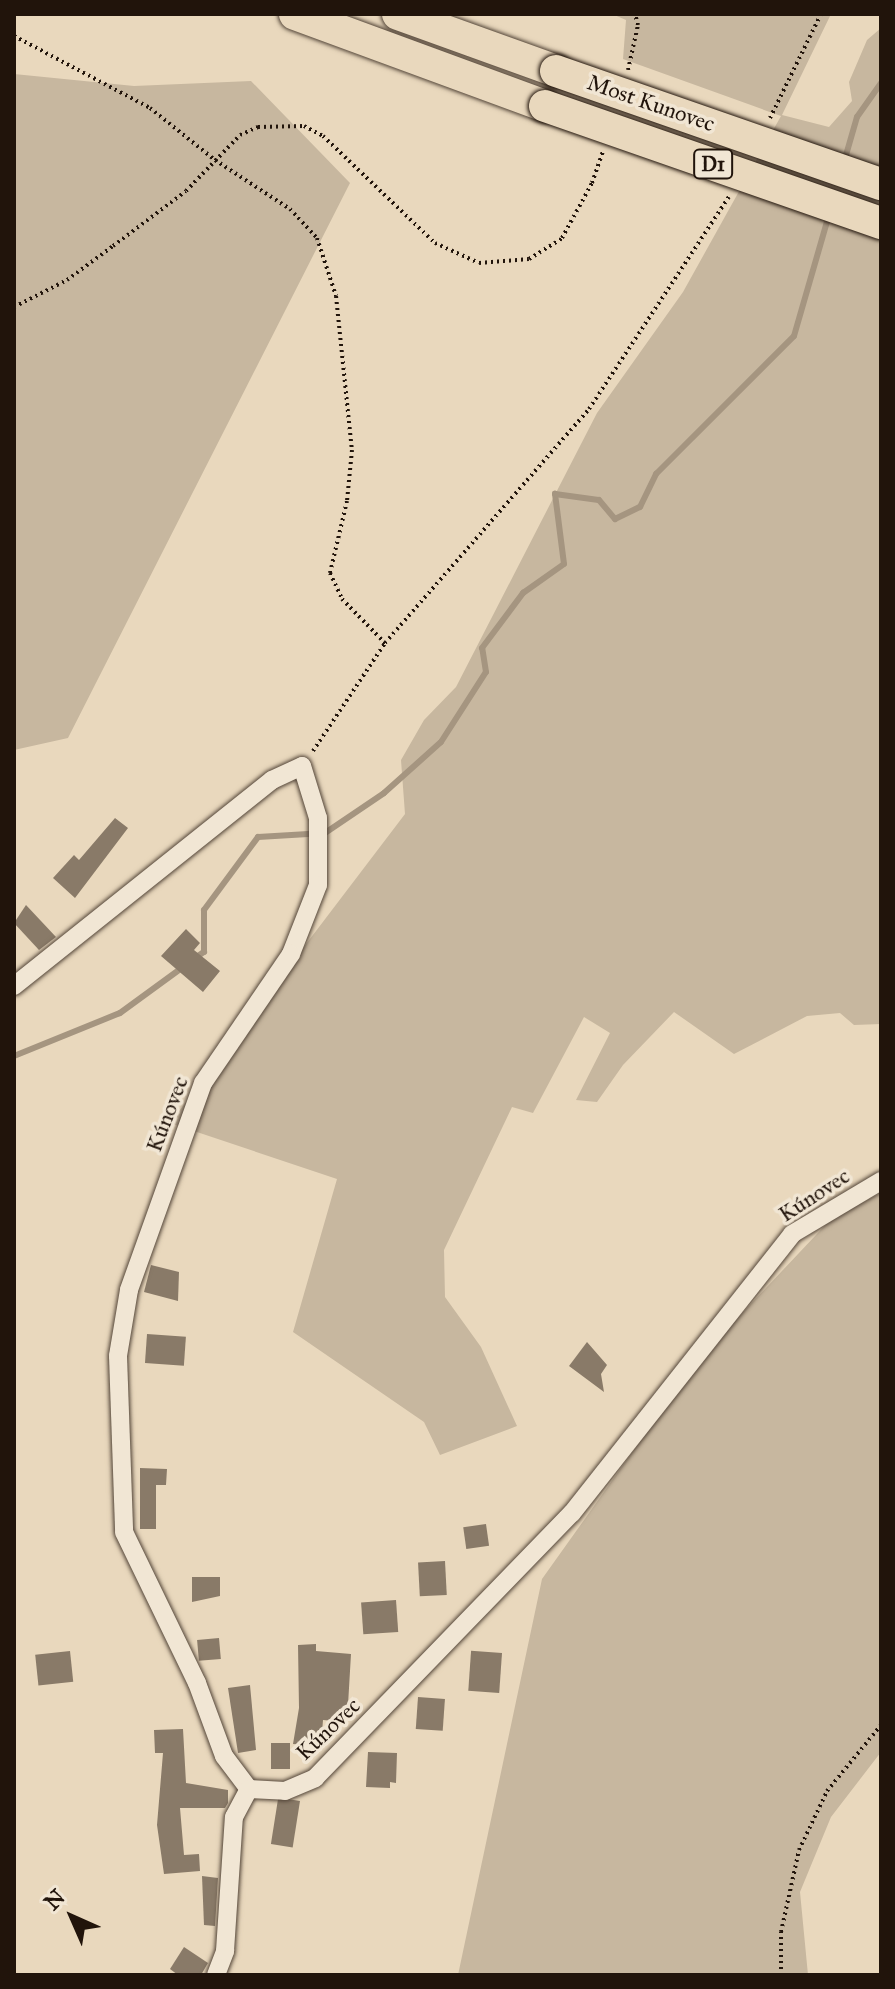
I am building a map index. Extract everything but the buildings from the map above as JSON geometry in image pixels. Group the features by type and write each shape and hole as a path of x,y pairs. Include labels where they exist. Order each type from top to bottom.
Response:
{"highway":[{"name":"Most Kunovec","path":"295,14 545,106 881,223"},
{"name":"Most Kunovec","path":"398,14 881,184"}],"street":[{"path":"14,986 272,780 302,766"},
{"name":"Kúnovec","path":"302,766 318,818 318,885 291,954 203,1083 129,1290 118,1356 124,1532 197,1683 224,1756 249,1789 285,1791 315,1778 572,1513 792,1234 881,1181"},
{"path":"216,1975 225,1951 234,1817 249,1789"}],"path":[{"path":"627,73 638,25 635,14"},
{"path":"764,129 821,14"},
{"path":"14,36 150,108 215,160 307,224 327,259 336,296 352,450 347,501 330,573 342,599 385,643"},
{"path":"14,307 67,280 186,191 240,135 258,127 304,126 338,147 435,243 479,263 529,259 562,238 592,183 605,142"},
{"path":"302,766 385,643 589,409 714,226 736,184"},
{"path":"781,1975 781,1932 799,1850 827,1791 881,1725"}],"shaded area":[{"path":"612,14 831,14 782,115 829,127 852,101 849,82 867,40 881,28 881,1024 854,1025 840,1013 807,1016 734,1054 674,1012 623,1065 597,1102 576,1100 610,1033 584,1017 533,1113 512,1107 444,1250 445,1297 481,1347 517,1426 440,1455 424,1422 293,1332 337,1179 170,1123 405,814 401,760 424,720 456,687 597,413 683,292 781,116 623,59 626,20"},
{"path":"14,74 134,86 251,81 350,183 68,738 14,750"},
{"path":"881,1193 881,1752 831,1817 800,1892 808,1975 458,1975 542,1579 698,1360 832,1218"}],"waterway":[{"path":"844,162 857,117 881,83"},
{"path":"195,958 204,952 204,910 258,837 325,833 384,793 441,742 486,672 482,648 523,593 564,564 555,494 599,500 615,519 640,507 656,474 794,336 829,215"},
{"path":"14,1056 120,1013 183,967"}]}
